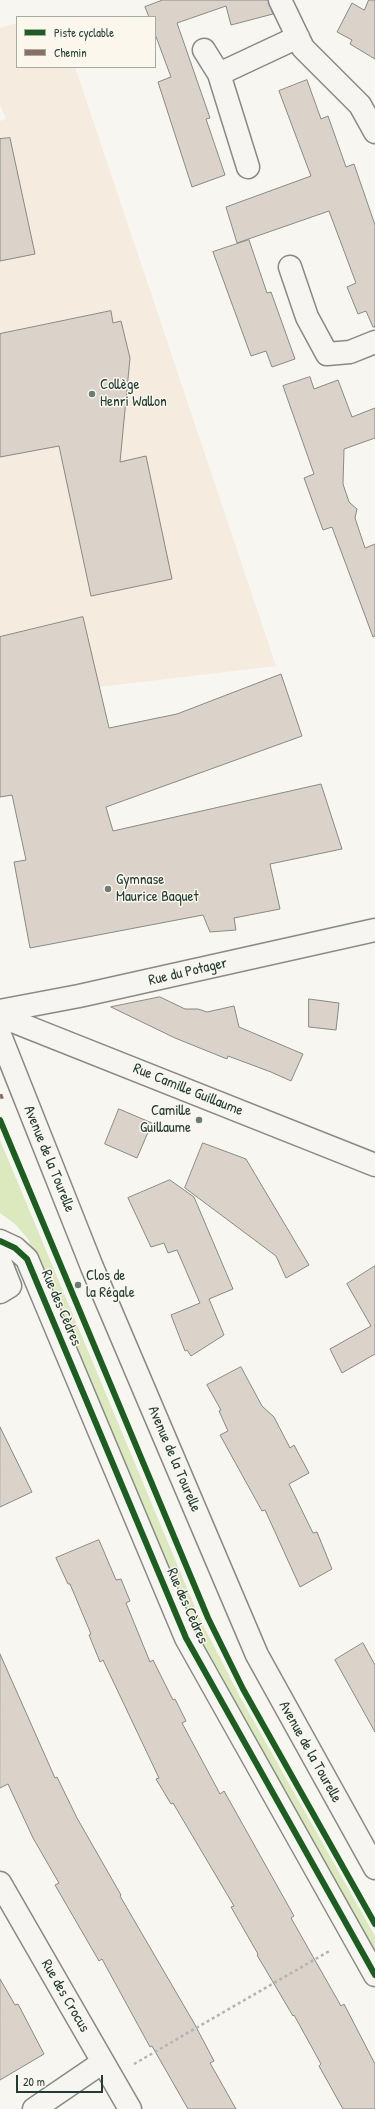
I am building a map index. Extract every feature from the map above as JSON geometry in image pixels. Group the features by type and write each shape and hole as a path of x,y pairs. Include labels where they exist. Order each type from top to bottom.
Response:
{"street":[{"path":"280,0 303,48 360,104 375,132"},
{"path":"219,74 298,37"},
{"path":"204,50 219,74 248,167"},
{"path":"290,267 307,316 327,354 350,352 375,342"},
{"name":"Rue du Potager","path":"0,1011 87,994 375,930"},
{"name":"Rue Camille Guillaume","path":"0,1016 375,1165"},
{"name":"Avenue de la Tourelle","path":"0,1036 92,1267 257,1656 375,1868"},
{"name":"Rue des Cèdres","path":"0,1241 15,1248 27,1259 186,1638 375,1975"},
{"path":"0,1262 10,1286 0,1292"},
{"name":"Rue des Crocus","path":"0,1883 130,2109"},
{"path":"34,2109 108,2070"}],"path":[{"path":"108,2070 354,1937"}],"shaded area":[{"name":"Collège Henri Wallon","path":"16,23 16,68 75,68 276,666 99,687 0,709 0,121 6,119 0,104 0,28"}],"green space":[{"path":"0,1140 199,1617 239,1695 375,1936 375,1959 209,1659 28,1239 15,1224 0,1213"}],"building":[{"path":"163,0 268,0 273,14 231,25 226,6 177,23 210,118 206,119 225,175 192,187 158,82 171,77 156,37 156,16 149,16 145,7"},
{"path":"369,0 375,0 375,59 350,44 352,40 337,32 352,3 364,10"},
{"path":"307,80 321,119 328,116 346,167 354,164 375,225 375,327 373,327 366,311 358,314 347,287 356,283 329,211 237,243 226,207 311,176 279,91"},
{"path":"10,138 35,254 0,261 0,139"},
{"path":"249,240 267,293 271,292 295,359 272,367 266,351 251,356 213,252"},
{"path":"111,311 113,323 121,321 130,358 120,462 146,456 172,579 91,596 59,446 0,457 0,334"},
{"path":"310,377 314,389 338,380 352,417 375,408 375,438 344,449 343,484 349,502 357,509 355,518 365,548 375,544 375,636 373,637 332,527 323,530 304,478 314,474 283,386"},
{"path":"83,617 109,728 177,714 281,674 302,736 106,807 113,831 321,784 342,849 270,864 280,909 234,918 236,930 210,932 203,915 30,948 14,862 26,860 12,795 0,797 0,637"},
{"path":"160,997 185,1009 198,1009 207,1012 234,1006 239,1027 303,1054 291,1081 228,1056 227,1059 175,1038 111,1007"},
{"path":"309,999 339,1003 336,1030 309,1027"},
{"path":"119,1109 152,1123 137,1158 105,1144"},
{"path":"203,1143 246,1159 309,1265 286,1278 276,1256 185,1188"},
{"path":"170,1180 194,1197 233,1289 209,1299 224,1335 191,1356 187,1350 185,1351 171,1315 200,1303 177,1250 168,1253 164,1243 151,1247 128,1198"},
{"path":"375,1266 375,1354 342,1373 330,1349 371,1326 347,1284"},
{"path":"241,1367 262,1406 274,1417 290,1448 294,1445 309,1473 289,1484 313,1533 317,1532 332,1569 300,1587 265,1510 262,1511 220,1435 228,1431 219,1411 221,1410 207,1385"},
{"path":"0,1427 32,1492 0,1507"},
{"path":"99,1540 116,1580 121,1579 130,1601 126,1603 150,1662 153,1660 173,1700 175,1699 186,1721 182,1723 220,1794 224,1791 294,1916 291,1918 341,2006 344,2004 375,2064 375,2109 343,2109 319,2066 321,2064 294,2015 293,2016 257,1955 258,1954 231,1907 234,1906 173,1803 171,1804 156,1779 159,1778 103,1660 100,1662 89,1635 91,1634 70,1584 68,1584 56,1558"},
{"path":"363,1643 375,1665 375,1732 335,1660"},
{"path":"0,1654 55,1778 57,1777 77,1818 121,1895 120,1896 194,2023 214,2061 210,2063 236,2109 188,2109 152,2046 150,2047 102,1959 99,1961 55,1885 59,1883 33,1838 8,1784 0,1788"},
{"path":"0,1979 15,2005 18,2004 44,2054 0,2080"}],"cycle path":[{"path":"0,1120 208,1618 243,1689 375,1924"},
{"path":"0,1241 15,1248 27,1259 186,1638 375,1975"}],"place":[{"name":"Collège Henri Wallon","path":"92,394"},
{"name":"Gymnase Maurice Baquet","path":"108,889"},
{"name":"Camille Guillaume","path":"199,1120"},
{"name":"Clos de la Régale","path":"78,1285"}]}
